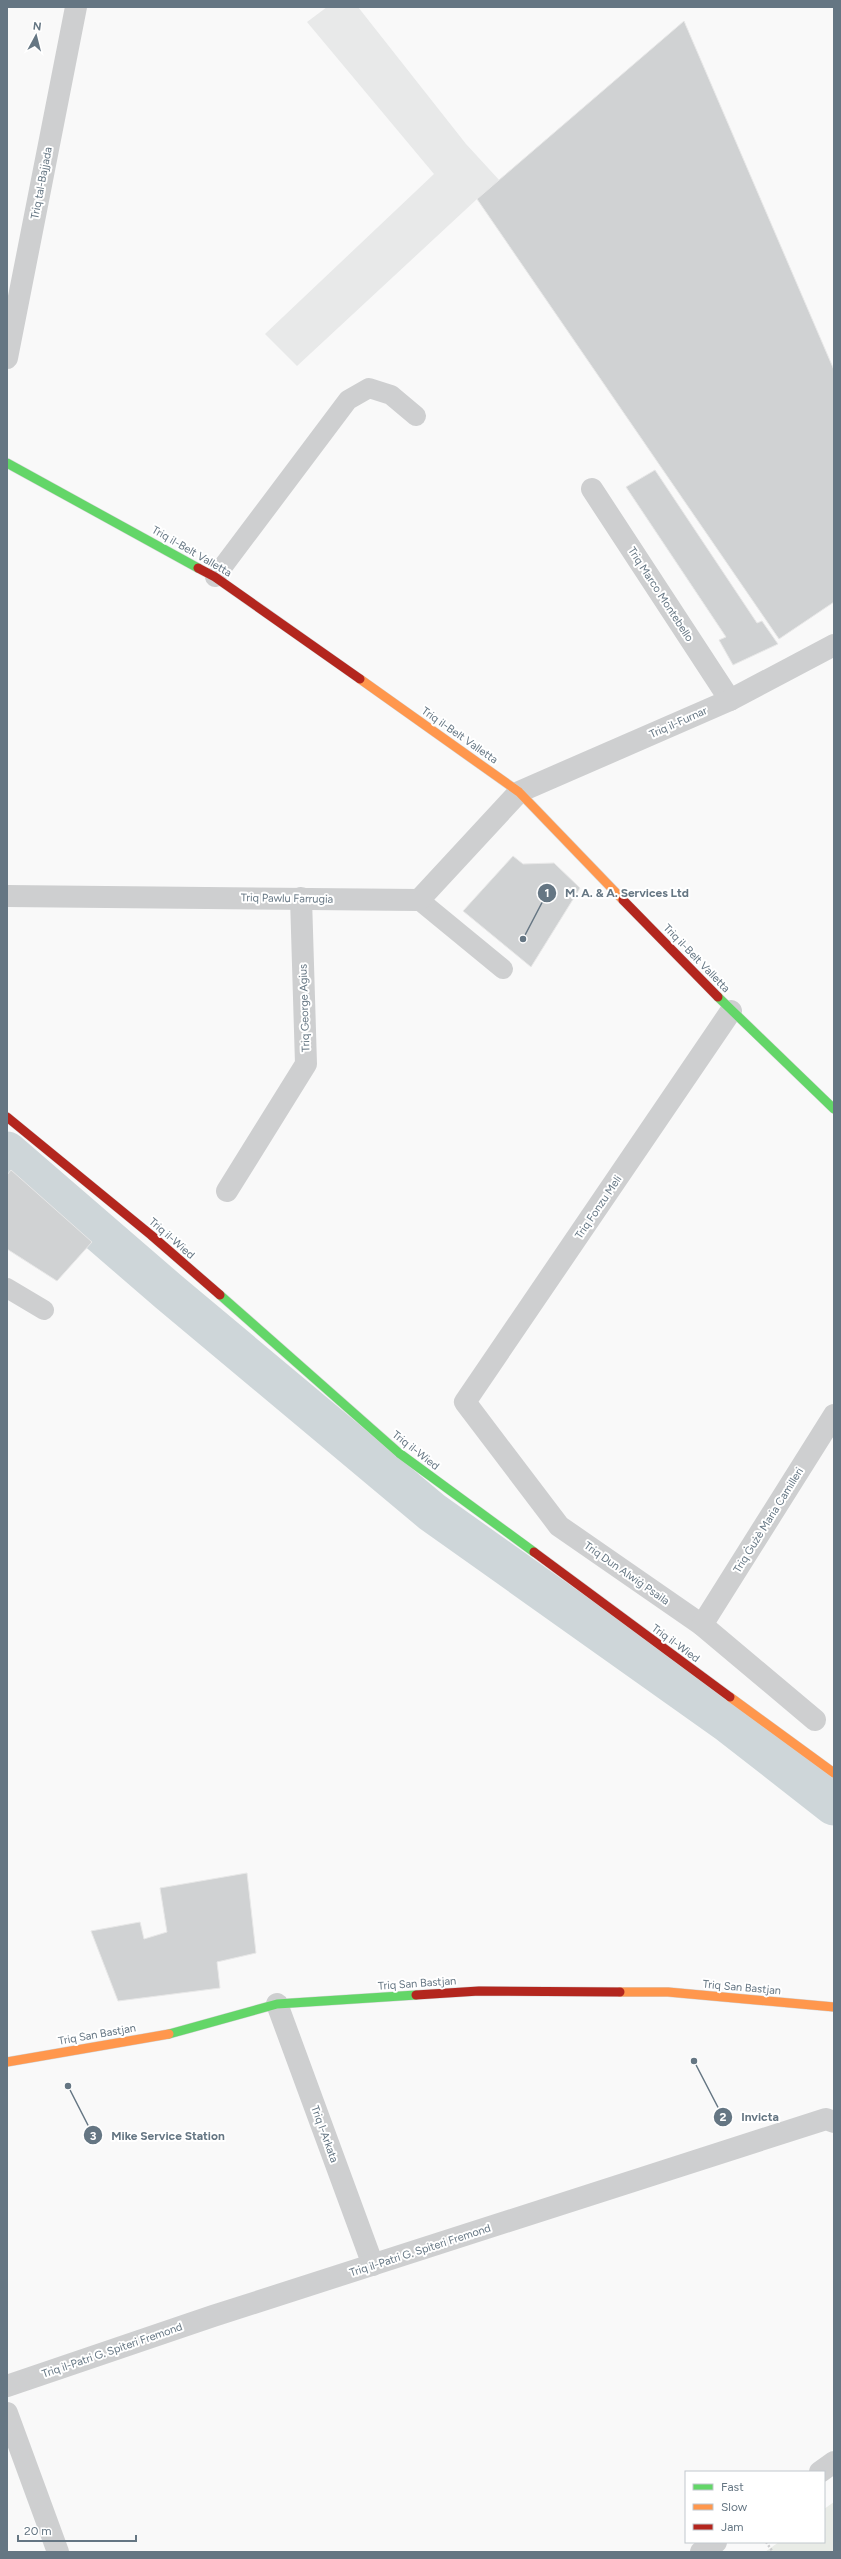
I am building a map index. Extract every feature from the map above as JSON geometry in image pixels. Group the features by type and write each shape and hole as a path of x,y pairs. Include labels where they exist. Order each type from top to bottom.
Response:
{"street":[{"name":"Triq tal-Bajjada","path":"7,358 76,7"},
{"name":"Triq il-Belt Valletta","path":"7,463 215,577 519,792 731,1011 834,1109"},
{"name":"Triq Marco Montebello","path":"592,489 730,700"},
{"name":"Triq il-Furnar","path":"519,792 730,700 834,645"},
{"path":"419,900 519,792"},
{"name":"Triq Pawlu Farrugia","path":"7,896 419,900"},
{"name":"Triq George Agius","path":"227,1191 306,1064 301,898"},
{"name":"Triq Fonzu Meli","path":"465,1402 731,1011"},
{"name":"Triq il-Wied","path":"7,1117 151,1235 399,1453 834,1773"},
{"name":"Triq Dun Alwiġ Psaila","path":"465,1402 559,1526 702,1625 815,1720"},
{"name":"Triq Ġużè Maria Camilleri","path":"702,1625 834,1415"},
{"name":"Triq San Bastjan","path":"7,2062 175,2033 277,2004 479,1991 668,1992 834,2008"},
{"name":"Triq l-Arkata","path":"277,2004 373,2265"},
{"name":"Triq il-Patri G. Spiteri Fremond","path":"7,2386 213,2316 826,2119 834,2122"},
{"path":"7,2413 51,2550"},
{"path":"821,2471 834,2462"},
{"path":"701,2552 714,2543"}],"lane":[{"path":"215,577 348,400 368,388 391,395 416,416"},
{"path":"419,900 503,969"},
{"path":"7,1288 44,1310"}],"path":[{"path":"767,2543 772,2552"}],"shaded area":[{"path":"327,7 358,7 466,144 500,181 477,199 297,366 265,334 434,174 307,22"},
{"path":"834,2502 834,2552 765,2552 778,2543 825,2543 825,2508"}],"building":[{"path":"684,21 834,370 834,602 779,639 477,199"},
{"path":"655,470 757,623 762,621 778,644 733,665 719,640 726,637 626,487"},
{"path":"513,856 523,864 554,863 580,888 531,967 463,911"},
{"path":"11,1170 92,1242 57,1281 7,1249 7,1175"},
{"path":"247,1873 256,1953 217,1962 220,1988 118,2001 91,1931 140,1922 144,1939 167,1932 160,1888"}],"waterway":[{"path":"7,1152 169,1292 432,1512 729,1723 834,1805"}],"traffic: fast":[{"path":"7,463 198,568"},
{"path":"718,997 834,1109"},
{"path":"220,1295 399,1453 534,1552"},
{"path":"169,2034 277,2004 416,1995"}],"traffic: slow":[{"path":"360,679 519,792 623,900"},
{"path":"730,1697 834,1773"},
{"path":"620,1992 668,1992 834,2007"},
{"path":"7,2062 169,2034"}],"traffic: jam":[{"path":"198,568 215,577 360,679"},
{"path":"623,900 718,997"},
{"path":"7,1117 151,1235 220,1295"},
{"path":"534,1552 730,1697"},
{"path":"416,1995 479,1991 620,1992"}],"place":[{"name":"M. A. & A. Services Ltd","path":"523,939"},
{"name":"Invicta","path":"694,2061"},
{"name":"Mike Service Station","path":"68,2086"}]}
